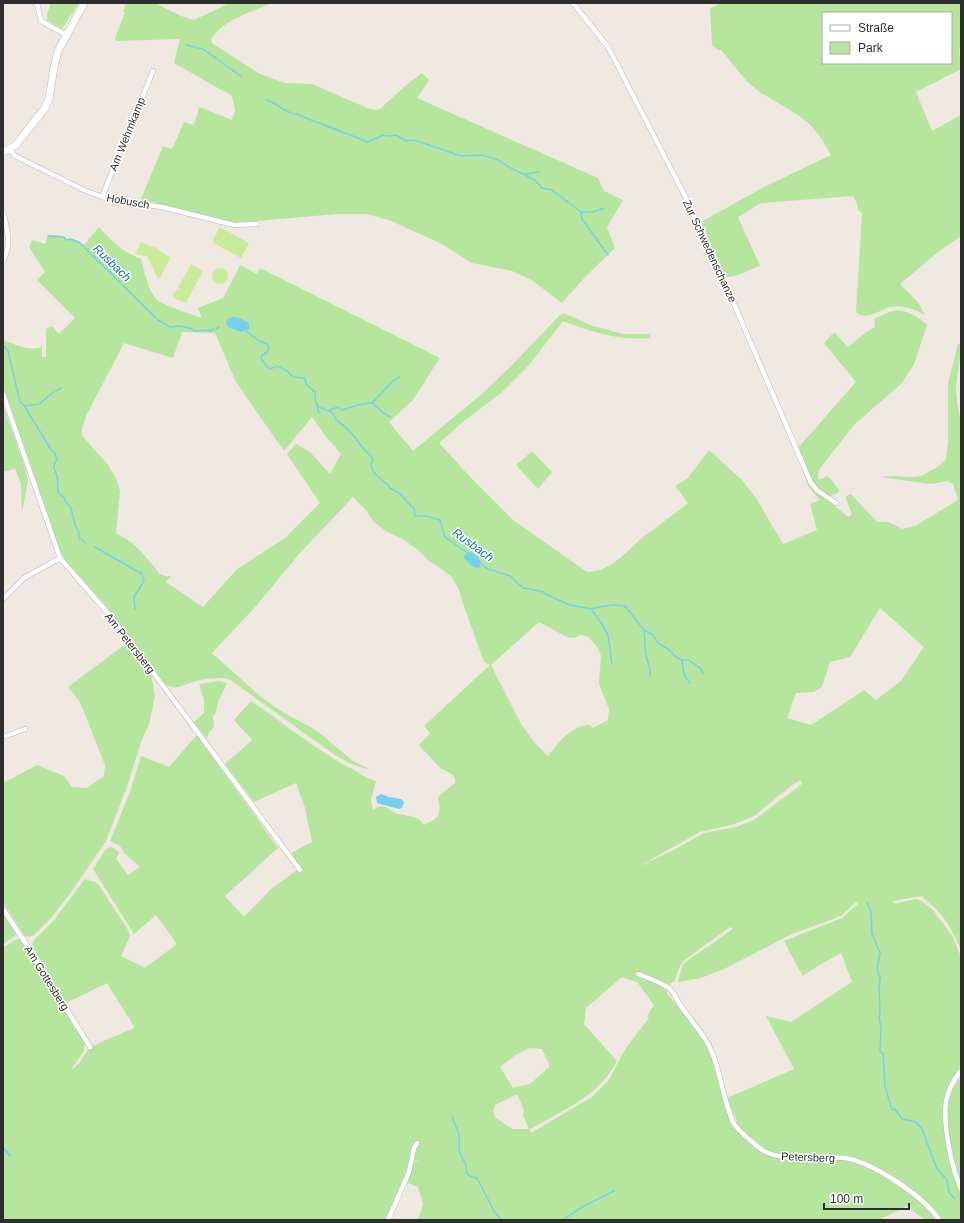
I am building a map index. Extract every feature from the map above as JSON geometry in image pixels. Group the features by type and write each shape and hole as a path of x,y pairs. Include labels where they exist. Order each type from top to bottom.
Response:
{"street":[{"path":"37,3 41,22 66,35"},
{"path":"6,151 19,141 45,108 49,99 56,56 84,3"},
{"name":"Zur Schwedenschanze","path":"573,3 608,47 686,198 726,283 811,483 818,491 836,503"},
{"name":"Am Wehmkamp","path":"102,197 152,71"},
{"name":"Hobusch","path":"6,151 84,190 102,197 162,207 234,225 257,224"},
{"path":"3,211 9,244 7,254 3,262"},
{"name":"Am Petersberg","path":"3,394 60,558 112,618 172,696 300,870"},
{"path":"3,599 24,578 60,558"},
{"path":"3,737 25,729"},
{"name":"Am Gottesberg","path":"3,909 90,1047"},
{"name":"Petersberg","path":"638,974 657,981 670,989 679,1004 694,1022 711,1050 727,1107 734,1124 762,1150 770,1155 781,1157 845,1158 860,1162 892,1179 921,1201 939,1220"},
{"path":"961,1071 950,1088 946,1100 946,1116 954,1172 961,1189"},
{"path":"388,1220 409,1172 414,1148 418,1143"}],"green space":[{"path":"51,3 79,3 62,29 47,20 47,14"},
{"path":"126,3 155,3 181,16 194,20 230,3 272,3 230,21 216,32 211,39 212,43 260,74 285,83 312,84 367,108 375,110 380,109 422,73 429,80 417,98 598,178 604,191 623,200 607,227 615,248 585,277 562,303 533,281 512,271 472,263 442,244 389,220 366,214 337,214 235,223 141,199 163,146 172,149 184,122 194,125 199,107 232,120 235,110 232,96 174,63 180,39 116,41 115,38 125,12 123,11"},
{"path":"722,3 961,3 961,48 959,49 961,69 916,92 932,131 961,115 961,236 938,252 900,284 917,301 925,315 905,307 891,307 864,316 856,312 862,213 858,210 857,203 853,196 761,203 738,217 760,266 738,275 726,277 701,222 766,186 831,155 826,145 808,123 797,114 751,85 721,50 718,50 712,45 710,8"},
{"path":"99,227 118,246 141,259 149,285 156,299 171,307 202,318 198,308 223,298 240,265 257,274 260,268 440,358 412,401 389,422 413,451 483,393 563,313 593,326 623,334 650,334 650,338 639,339 617,337 584,329 563,321 529,365 501,393 464,421 439,443 513,520 587,572 597,571 614,563 643,537 688,503 675,486 687,479 709,450 742,480 756,498 783,544 817,530 810,504 820,500 808,486 803,470 807,469 798,448 856,382 824,343 834,332 848,347 875,327 874,319 894,311 910,313 927,325 914,364 902,383 854,425 821,467 818,472 818,479 822,479 827,476 830,478 839,492 831,496 829,501 848,517 852,514 846,496 851,494 877,522 889,522 902,529 915,526 958,500 953,484 948,481 931,484 880,477 921,476 939,466 946,459 948,442 948,384 958,344 961,344 956,387 961,424 961,951 948,924 936,909 922,896 893,901 894,904 916,899 922,901 933,910 953,937 961,957 961,1066 954,1076 945,1100 948,1154 952,1173 961,1195 961,1220 925,1220 907,1206 879,1220 418,1220 423,1204 418,1187 406,1182 414,1162 421,1159 410,1162 406,1175 385,1220 3,1220 3,948 17,939 20,939 85,1043 84,1051 71,1070 93,1046 135,1028 107,983 66,1003 32,946 33,941 54,920 85,879 98,884 127,928 130,936 121,956 145,968 177,944 156,915 134,934 93,869 106,849 112,847 119,852 116,859 128,875 140,867 124,853 120,846 110,841 131,789 141,756 169,767 197,735 278,848 225,896 244,917 271,889 301,867 291,853 312,842 305,808 296,783 254,802 225,764 252,740 234,720 251,701 327,754 367,778 376,781 371,800 373,810 383,806 396,813 415,817 424,825 436,818 440,808 438,798 455,783 455,779 452,774 440,768 419,745 430,733 424,726 490,665 484,662 459,590 452,577 429,561 418,550 403,539 387,532 374,522 364,508 353,497 299,554 257,605 212,653 261,697 284,713 316,730 353,761 369,770 349,763 335,755 229,679 205,679 178,687 170,687 166,685 107,607 65,560 61,553 3,386 3,340 32,349 41,347 42,342 42,357 46,357 46,329 52,326 59,334 75,318 37,280 45,272 29,247 32,240 45,244 48,235 63,236 66,239 76,240 84,245","holes":["182,332 215,333 236,382 284,451 312,417 341,454 330,474 310,452 296,444 287,454 320,503 285,538 237,569 203,607 166,582 171,576 160,574 130,541 116,534 120,491 116,478 108,465 82,435 82,428 87,414 124,343 173,358","880,608 924,647 901,681 876,700 864,690 811,725 787,718 796,693 813,692 822,687 830,662 850,657","539,622 567,637 573,638 581,635 588,637 598,648 601,656 599,684 609,709 608,720 593,728 590,725 572,731 561,740 548,756 534,742 521,724 491,665","800,780 802,784 754,820 736,827 704,833 672,851 638,867 700,832 735,824 754,816","856,902 858,904 842,918 784,941 803,976 841,953 852,982 791,1022 766,1016 794,1069 727,1098 737,1121 731,1121 721,1092 710,1051 694,1026 667,993 671,983 675,981 683,961 730,927 733,929 684,963 681,969 679,982 701,978 724,969 792,934 841,916","622,977 637,982 654,1005 647,1016 649,1018 626,1048 608,1081 592,1097 531,1133 530,1129 567,1109 590,1093 600,1084 617,1061 584,1024 586,1008","529,1048 542,1049 549,1064 549,1067 530,1084 513,1088 500,1067 514,1056","517,1094 524,1110 523,1115 529,1129 512,1129 496,1118 493,1112 495,1105"]},
{"path":"220,227 249,243 241,258 212,242"},
{"path":"141,242 156,248 170,258 159,279 147,256 135,254"},
{"path":"191,264 203,271 186,303 176,299 173,295 178,288 182,290 178,287"},
{"path":"220,268 227,273 228,276 223,283 220,284 213,279 212,276 217,269"},
{"path":"3,405 26,470 28,481 22,512 21,484 15,469 3,472"},
{"path":"532,451 552,472 538,489 516,465"},
{"path":"127,643 151,675 155,696 149,724 141,742 127,787 106,841 69,895 51,918 33,936 27,937 24,935 3,902 3,783 37,765 64,776 72,787 87,788 104,776 105,765 80,702 68,687"},
{"path":"219,681 227,683 218,702 215,715 213,716 214,727 209,732 207,739 194,722 204,713 204,700 199,684"},
{"path":"3,913 16,932 15,936 3,944"},
{"path":"961,1077 961,1182 953,1156 949,1135 948,1116 950,1095"}],"water":[{"path":"234,317 249,323 249,329 241,332 228,327 226,322 227,319"},
{"path":"470,552 477,556 481,562 479,568 472,566 464,558 464,555"},
{"path":"381,794 401,799 404,802 402,808 399,809 377,803 376,797"}],"waterway":[{"path":"186,45 203,49 242,77"},
{"path":"266,100 288,112 368,142 383,135 396,135 406,141 414,140 461,156 482,155 498,160 535,180 542,188 552,190 581,212 582,219 608,255"},
{"path":"525,174 539,172"},
{"path":"581,212 593,212 604,208"},
{"name":"Rusbach","path":"48,236 64,237 66,240 71,239 80,243 156,318"},
{"name":"Rusbach","path":"158,320 170,327 180,326 195,331 211,331 213,329"},
{"name":"Rusbach","path":"245,330 259,341 267,344 269,349 262,355 261,358 267,367 270,369 277,366 287,371 293,377 305,378 306,384 315,392 315,399 318,407 331,412 336,420 351,432 373,459 371,463 372,469 376,475 390,488 402,495 414,509 415,516 426,516 440,520 445,537 469,554"},
{"path":"3,345 8,351 20,402 24,405 51,450 55,453 57,458 54,467 58,480 58,491 61,496 65,498 65,501 71,508 75,525 79,533 79,538 87,544"},
{"name":"Rusbach","path":"330,410 338,407 342,410 358,405 372,403 393,381 400,377"},
{"path":"56,391 61,388"},
{"path":"24,406 39,404 54,392"},
{"name":"Rusbach","path":"372,403 390,417"},
{"name":"Rusbach","path":"318,408 320,413"},
{"path":"95,547 142,574 144,581 134,597 135,609"},
{"name":"Rusbach","path":"481,564 486,568 510,576 523,588 544,592 545,594 570,605 591,609 614,605 625,606 644,630 653,635 658,643 668,649 676,657 682,660 689,660 700,668 704,674"},
{"name":"Rusbach","path":"592,610 608,635 612,664"},
{"name":"Rusbach","path":"644,630 646,655 650,676"},
{"name":"Rusbach","path":"682,660 684,674 690,683"},
{"path":"867,903 871,911 872,934 880,953 877,969 880,977 880,1052 883,1053 885,1086 892,1110 895,1109 902,1119 916,1122 922,1129 937,1169 947,1180 949,1192 955,1199"},
{"path":"452,1117 459,1134 459,1151 466,1165 467,1173 470,1176 477,1178 495,1213 502,1220"},
{"path":"3,1147 10,1156"},
{"path":"563,1220 582,1207 614,1191"}]}
